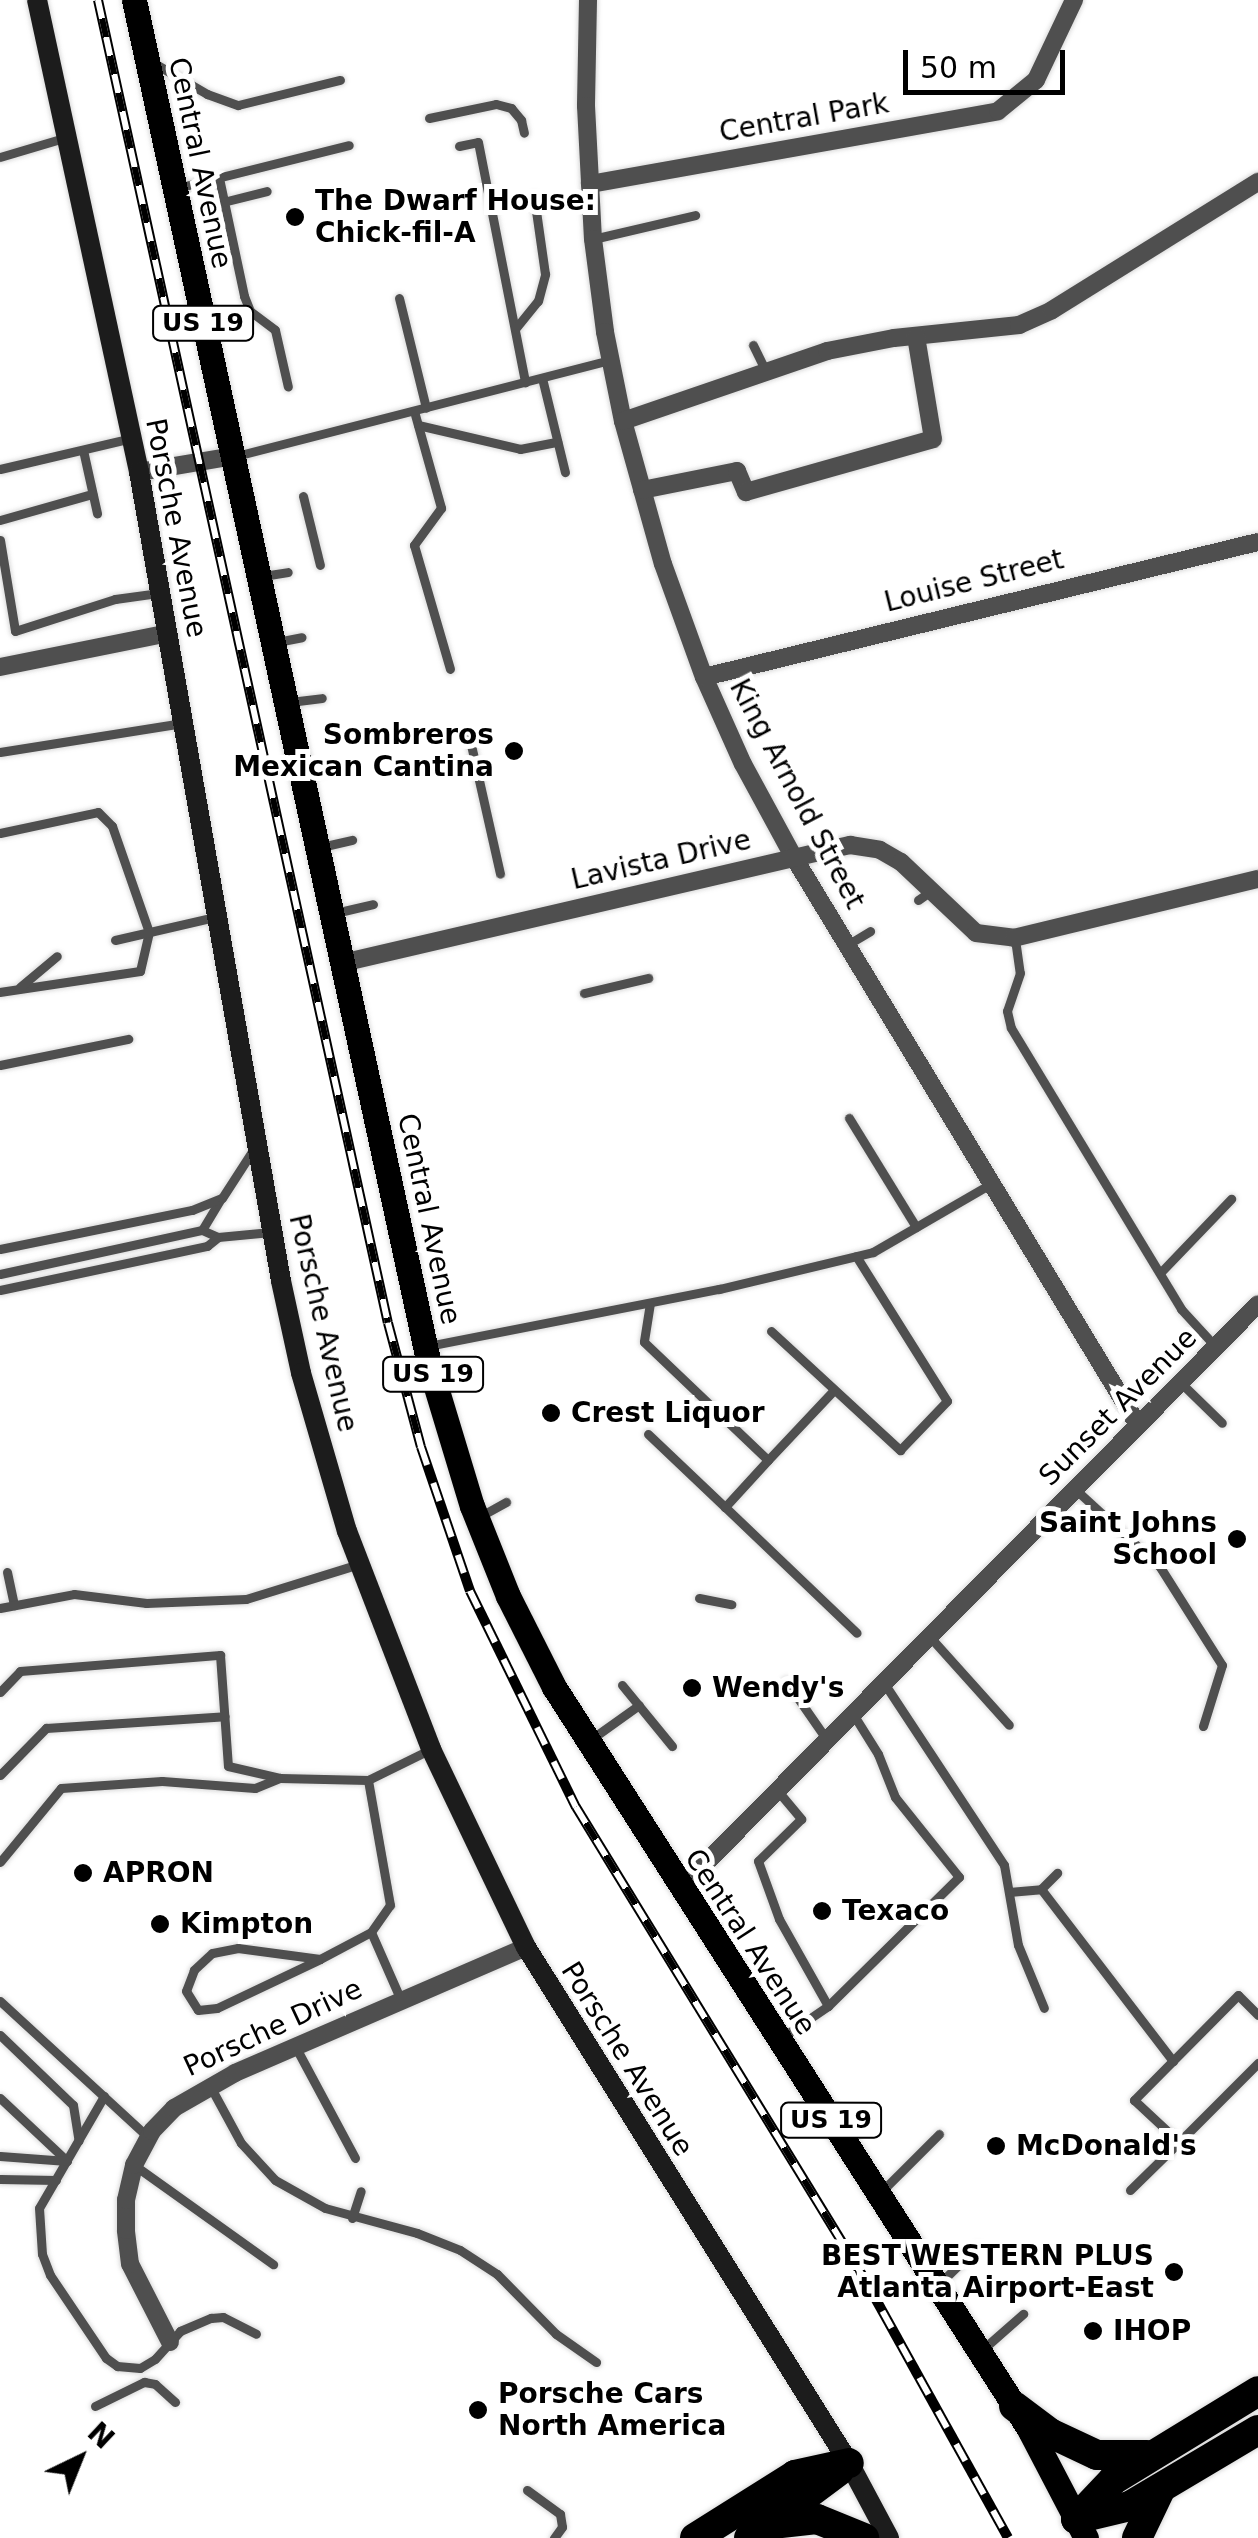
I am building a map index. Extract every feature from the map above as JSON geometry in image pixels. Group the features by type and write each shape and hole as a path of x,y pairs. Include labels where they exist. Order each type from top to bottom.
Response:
{"highway":[{"path":"1081,2528 1113,2480 1258,2391"},
{"path":"1014,2406 1061,2439 1097,2455 1150,2454"},
{"path":"1081,2528 1130,2506 1258,2430"},
{"path":"759,2532 849,2463"},
{"path":"695,2538 795,2475 849,2463"},
{"path":"1137,2538 1162,2487"},
{"path":"759,2532 817,2519 864,2538"}],"main road":[{"name":"Central Avenue","path":"134,0 426,1346 477,1518 544,1668 588,1742 680,1890 938,2284 1014,2406 1081,2528"}],"street":[{"name":"Porsche Avenue","path":"37,0 139,472 186,723 256,1145 302,1373 360,1564 431,1749 526,1947 849,2463 889,2538"},
{"name":"King Arnold Street","path":"588,0 593,239 611,360 623,421 663,564 704,677 743,764 793,856 1138,1426"},
{"name":"Central Park","path":"590,184 998,111 1036,80 1074,0"},
{"path":"623,421 826,351 1019,324 1064,303 1258,182"},
{"path":"642,490 736,470 746,492 934,439 916,336"},
{"path":"139,472 235,456"},
{"name":"Louise Street","path":"704,677 1258,542"},
{"path":"0,667 168,633"},
{"name":"Lavista Drive","path":"342,963 793,856 850,846 880,850 901,862 925,895 976,932 1014,938"},
{"path":"1014,938 1258,879"},
{"name":"Sunset Avenue","path":"680,1890 1258,1304"},
{"name":"Porsche Drive","path":"170,2342 130,2264 126,2200 134,2166 148,2137 174,2108 210,2086 295,2046 526,1947"}],"lane":[{"path":"146,58 166,73 238,105 340,80"},
{"path":"429,118 496,104 511,108 522,120 524,133"},
{"path":"0,157 66,137"},
{"path":"459,146 478,142 525,382"},
{"path":"175,188 349,146"},
{"path":"219,178 244,296 250,311 275,330 288,387"},
{"path":"223,202 268,191"},
{"path":"514,329 538,301 545,274 534,197"},
{"path":"593,239 695,216"},
{"path":"400,298 426,408"},
{"path":"753,345 766,372"},
{"path":"235,456 611,360"},
{"path":"542,378 565,472"},
{"path":"414,411 441,508 414,545 450,669"},
{"path":"418,425 520,449 558,442"},
{"path":"0,469 132,438"},
{"path":"83,450 96,513"},
{"path":"0,520 92,494"},
{"path":"303,496 320,564"},
{"path":"0,540 15,631 116,600 160,593"},
{"path":"260,576 288,572"},
{"path":"274,642 302,637"},
{"path":"287,702 322,698"},
{"path":"0,752 186,723"},
{"path":"469,736 500,874"},
{"path":"302,776 332,768"},
{"path":"0,833 98,812 112,826 149,932 140,972 0,992"},
{"path":"318,848 352,840"},
{"path":"332,914 373,904"},
{"path":"115,940 218,917"},
{"path":"847,945 870,931"},
{"path":"1014,938 1020,972 1007,1011 1011,1028 1182,1309 1216,1347"},
{"path":"18,989 57,956"},
{"path":"584,993 648,978"},
{"path":"0,1066 128,1039"},
{"path":"849,1118 916,1228"},
{"path":"202,1230 256,1145"},
{"path":"426,1346 650,1303 874,1252 992,1184"},
{"path":"0,1250 192,1210 222,1198"},
{"path":"1160,1273 1231,1198"},
{"path":"0,1274 202,1230 218,1237 273,1232"},
{"path":"0,1290 206,1246 218,1237"},
{"path":"771,1331 900,1450 948,1401 856,1256"},
{"path":"650,1303 644,1342 768,1460"},
{"path":"1180,1383 1222,1422"},
{"path":"725,1506 834,1390"},
{"path":"648,1434 857,1633"},
{"path":"1075,1489 1160,1566 1222,1665 1203,1726"},
{"path":"477,1518 506,1502"},
{"path":"0,1608 74,1594 146,1602 246,1599 360,1564"},
{"path":"7,1572 14,1605"},
{"path":"700,1598 730,1604"},
{"path":"930,1636 1009,1725"},
{"path":"0,1692 20,1670 220,1655 228,1787"},
{"path":"786,1681 828,1740"},
{"path":"884,1682 1004,1865 1018,1945 1044,2008"},
{"path":"622,1685 672,1746"},
{"path":"588,1742 639,1706"},
{"path":"778,2040 828,2006 959,1877 895,1797 878,1754 853,1714"},
{"path":"0,1775 46,1728 224,1716"},
{"path":"228,1766 280,1778 368,1780 431,1749"},
{"path":"0,1862 61,1788 162,1781 255,1788 280,1778"},
{"path":"320,1959 238,1948 212,1954 194,1970 186,1991 198,2010 218,2008 320,1959 371,1932 390,1905 368,1780"},
{"path":"778,1790 801,1819 758,1860 779,1919 828,2006"},
{"path":"1008,1892 1041,1889 1057,1874"},
{"path":"1041,1889 1173,2062"},
{"path":"371,1932 400,1998"},
{"path":"1178,2142 1134,2100 1238,1996 1258,2015"},
{"path":"0,2001 148,2137"},
{"path":"0,2035 74,2105 79,2144"},
{"path":"295,2046 355,2158"},
{"path":"1130,2190 1258,2063"},
{"path":"210,2086 241,2144 263,2169 289,2188 352,2218 417,2233 460,2250 504,2280 556,2334 596,2362"},
{"path":"104,2096 40,2208 42,2254 50,2275 106,2358 117,2366 140,2368 180,2331 211,2318 222,2317 256,2334"},
{"path":"0,2098 67,2161"},
{"path":"879,2194 939,2134"},
{"path":"0,2156 67,2161"},
{"path":"134,2166 274,2264"},
{"path":"0,2179 56,2180"},
{"path":"352,2218 361,2192"},
{"path":"938,2284 978,2247"},
{"path":"980,2352 1022,2314"},
{"path":"96,2406 144,2382 155,2384 175,2402"},
{"path":"527,2490 560,2514 562,2527 554,2538"}],"railway":[{"path":"98,0 388,1323 421,1447 470,1591 576,1807 864,2278 1008,2538"}],"place":[{"name":"The Dwarf House: Chick-fil-A","path":"295,217"},
{"name":"Sombreros Mexican Cantina","path":"514,751"},
{"name":"Crest Liquor","path":"551,1413"},
{"name":"Saint Johns School","path":"1237,1539"},
{"name":"Wendy's","path":"692,1688"},
{"name":"APRON","path":"83,1873"},
{"name":"Texaco","path":"822,1911"},
{"name":"Kimpton","path":"160,1924"},
{"name":"McDonald's","path":"996,2146"},
{"name":"BEST WESTERN PLUS Atlanta Airport-East","path":"1174,2272"},
{"name":"IHOP","path":"1093,2331"},
{"name":"Porsche Cars North America","path":"478,2410"}]}
